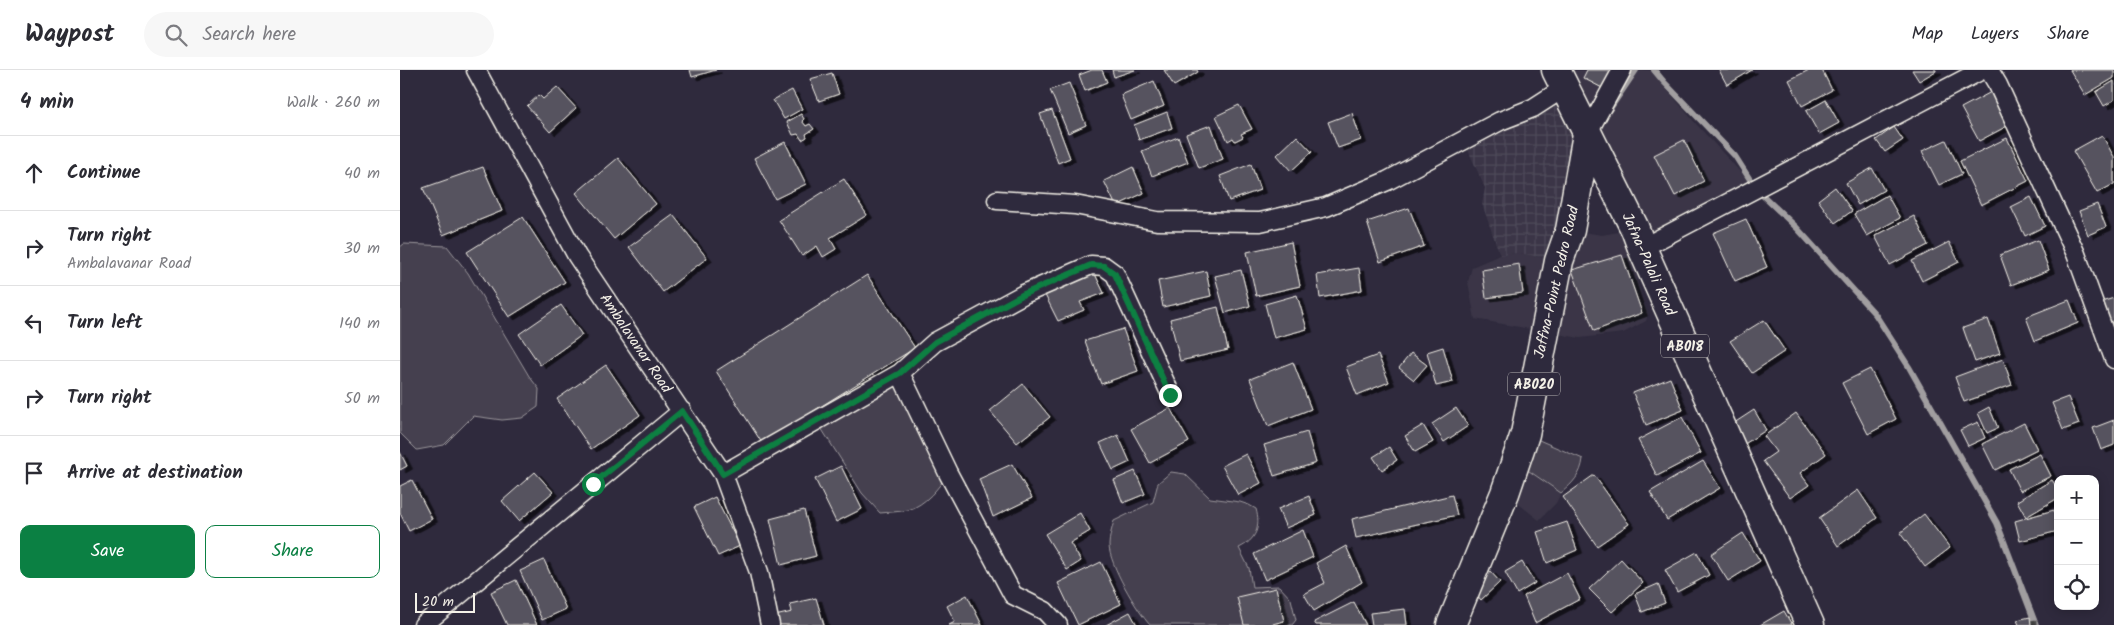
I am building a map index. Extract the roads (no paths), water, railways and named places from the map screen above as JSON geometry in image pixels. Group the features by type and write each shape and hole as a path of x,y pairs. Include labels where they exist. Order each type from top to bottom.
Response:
{"main road":[{"name":"Jafna-Palali Road","path":"1560,79 1635,229 1810,625"},
{"name":"Jaffna-Point Pedro Road","path":"1451,625 1505,492 1525,434 1559,261 1570,230 1587,134"}],"street":[{"name":"Ambalavanar Road","path":"476,70 577,256 723,474 760,572 770,625"},
{"path":"1587,134 1622,70"},
{"path":"1642,248 1982,70"},
{"path":"1989,70 2002,93 2076,254 2114,359"},
{"path":"998,200 1075,205 1157,221 1260,222 1326,207 1387,181 1500,121 1533,108 1560,79"},
{"path":"723,474 900,373 935,342 1024,294 1091,265 1104,266 1115,274 1170,395"},
{"path":"900,373 948,473 1013,595 1045,611 1058,625"},
{"path":"423,625 682,411"}],"waterway":[{"path":"1609,110 1636,70"},
{"path":"1654,70 1735,156 1756,189 1797,228 1875,314 1909,367 1997,523 2036,625"}]}
